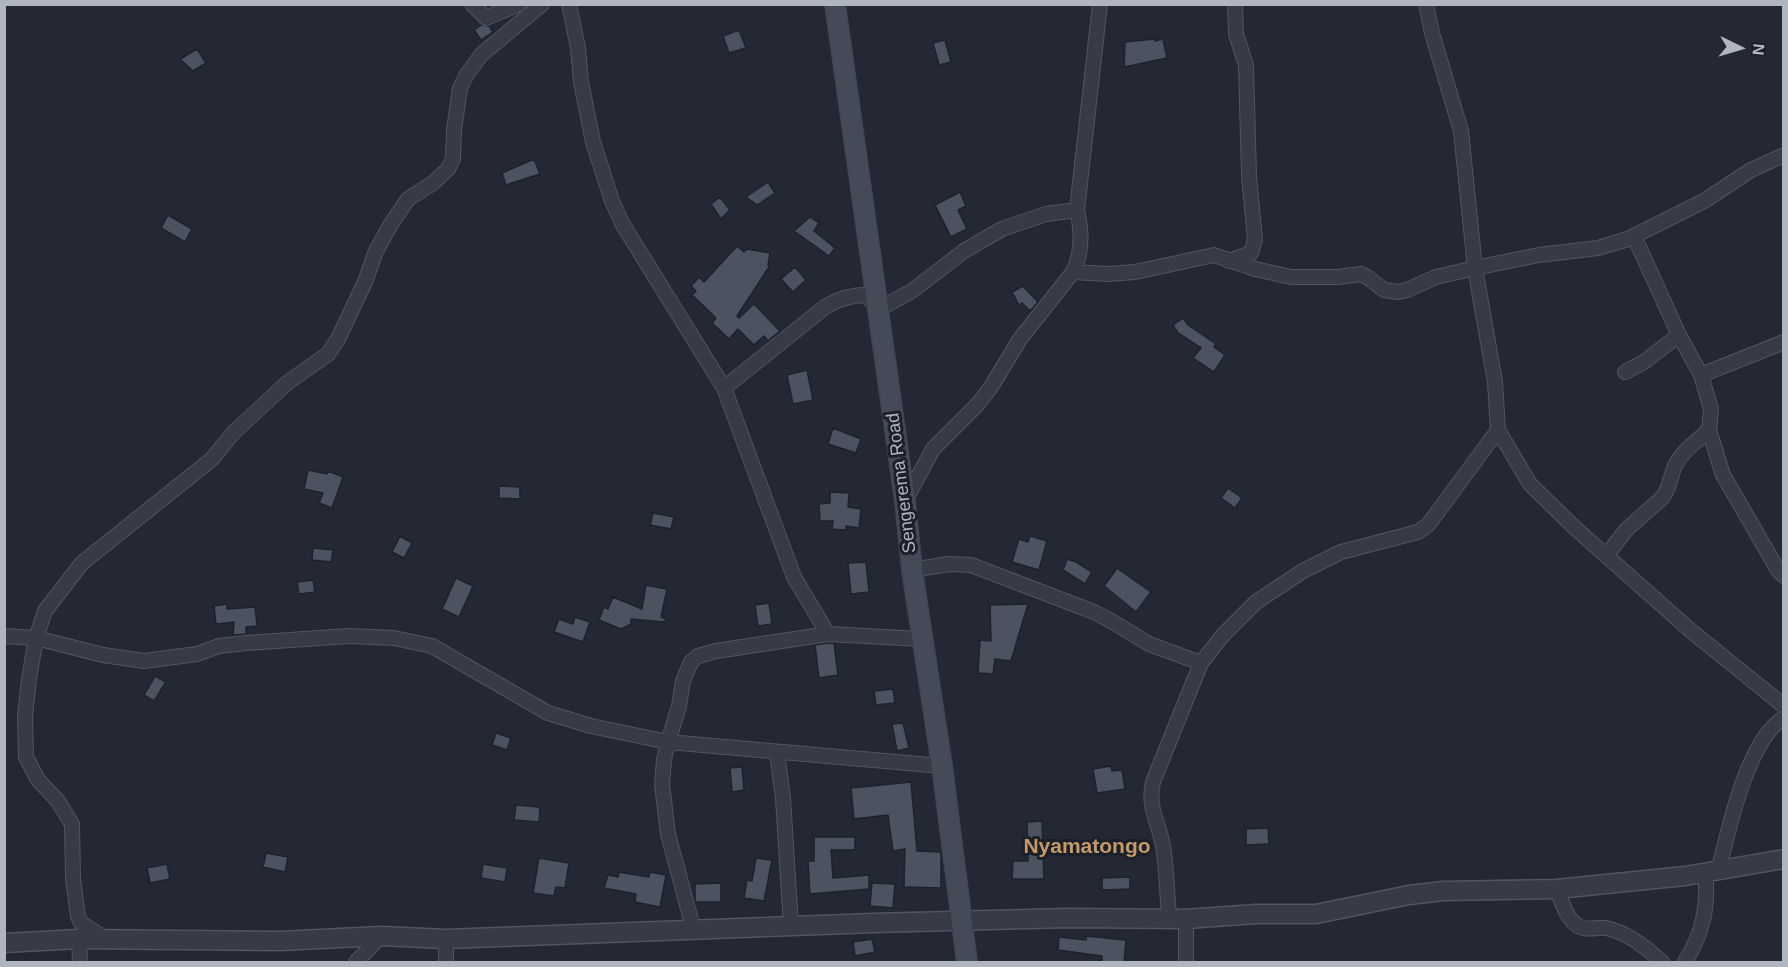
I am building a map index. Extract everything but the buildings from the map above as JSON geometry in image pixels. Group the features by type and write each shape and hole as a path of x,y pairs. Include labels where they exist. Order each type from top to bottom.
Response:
{"main road":[{"name":"Sengerema Road","path":"835,4 879,309 912,570 942,766 967,963"}],"street":[{"path":"472,4 486,18 519,4"},
{"path":"106,940 81,923 73,879 72,824 58,801 38,780 26,757 25,716 36,638 45,611 82,563 212,459 234,432 287,383 328,354 338,339 365,282 376,251 391,224 408,199 433,183 448,169 453,159 460,88 467,74 482,54 542,4"},
{"path":"569,4 593,142 612,201 623,225 724,388 794,577 828,634"},
{"path":"905,501 933,448 978,404 1020,339 1073,272 1078,261 1080,225 1077,210 1100,4"},
{"path":"1229,261 1251,253 1255,240 1246,65 1236,34 1235,4"},
{"path":"1426,4 1432,33 1461,131 1475,268 1495,382 1498,430 1530,484 1606,556 1690,630 1784,706"},
{"path":"1073,272 1108,274 1135,272 1214,255 1291,277 1338,277 1361,274 1384,290 1398,292 1436,277 1539,255 1598,248 1634,236 1704,201 1751,170 1784,155"},
{"path":"724,388 825,307 840,299 854,295 866,295 879,309 912,291 964,251 1002,230 1046,214 1077,210"},
{"path":"1634,236 1679,335 1701,375 1712,409 1709,430 1723,475 1778,570 1784,576"},
{"path":"1625,372 1644,362 1679,335"},
{"path":"1701,375 1784,342"},
{"path":"1186,963 1163,845 1151,806 1150,794 1201,663 1223,635 1256,602 1303,571 1341,552 1418,532 1428,525 1498,430"},
{"path":"1606,556 1626,530 1662,498 1674,467 1683,453 1709,430"},
{"path":"912,570 949,564 971,566 1094,612 1149,644 1201,663"},
{"path":"694,931 668,834 664,807 664,760 686,670 698,656 767,642 828,634 922,639"},
{"path":"4,636 36,638 103,655 144,661 197,654 228,645 313,638 349,636 416,641 432,646 548,713 591,726 668,742 942,766"},
{"path":"1685,963 1706,913 1712,870 1749,769 1767,734 1775,723 1784,718"},
{"path":"777,753 783,798 791,926"},
{"path":"4,943 79,939 280,941 381,936 446,939 960,921 1316,914 1409,895 1443,891 1557,889 1784,860"},
{"path":"1557,889 1565,910 1580,927 1606,928 1616,932 1639,944 1662,963"},
{"path":"356,963 381,936"},
{"path":"79,939 80,963"},
{"path":"446,939 446,963"}],"district":[{"name":"Nyamatongo","path":"1087,847"}]}
